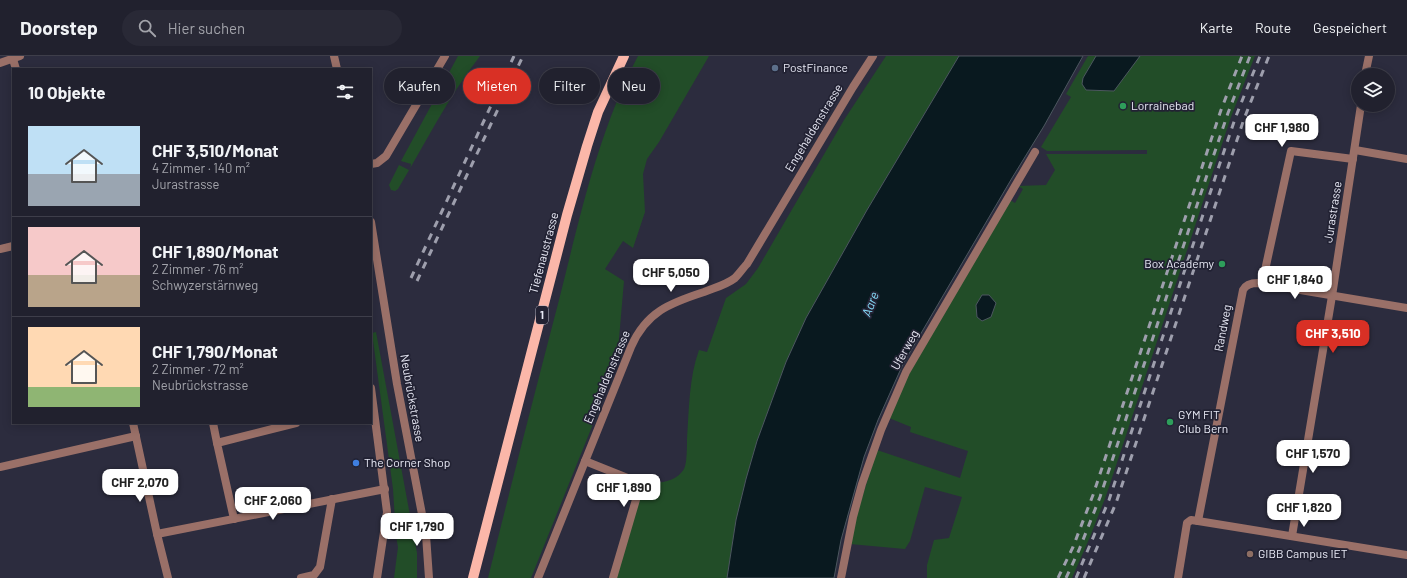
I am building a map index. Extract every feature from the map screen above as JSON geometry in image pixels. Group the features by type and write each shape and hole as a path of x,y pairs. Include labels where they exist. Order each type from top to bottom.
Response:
{"main road":[{"name":"Tiefenaustrasse","path":"473,578 584,154 598,112 624,56"}],"street":[{"path":"334,56 337,68"},
{"path":"372,164 376,163 386,156 445,56"},
{"name":"Engehaldenstrasse","path":"538,578 633,343 640,331 652,316 660,310 674,302 718,287 734,278 747,264 829,126 874,56"},
{"path":"1367,68 1368,56"},
{"path":"0,63 15,57 16,68"},
{"name":"Jurastrasse","path":"1292,536 1332,296 1360,112"},
{"path":"1353,159 1291,150 1262,284 1407,308"},
{"path":"1355,150 1407,159"},
{"name":"Uferweg","path":"841,578 853,516 862,484 881,430 906,372 1035,152"},
{"name":"Neubrückstrasse","path":"372,228 397,384 426,535 429,578"},
{"path":"0,249 12,246"},
{"name":"Randweg","path":"1198,520 1243,290 1248,285 1253,283 1262,284"},
{"path":"372,398 387,512 384,543 377,578"},
{"path":"133,424 168,578"},
{"path":"213,424 234,519"},
{"path":"217,443 292,424"},
{"path":"0,467 136,436"},
{"path":"585,462 635,481 640,486 612,578"},
{"path":"157,534 384,489"},
{"path":"301,578 314,575 320,567 332,499"},
{"path":"1178,578 1187,523 1191,520 1407,555"}],"green space":[{"path":"458,56 480,56 471,68 463,68 463,79 455,91 455,68 451,68"},
{"path":"638,56 709,56 659,142 647,159 643,174 645,212 633,248 623,241 605,269 624,281 618,350 622,352 531,578 488,578 591,175 601,145 616,104 660,104 660,68 632,68"},
{"path":"886,56 959,56 867,210 806,318 786,362 757,441 746,479 736,520 727,578 613,578 640,486 647,485 649,477 654,479 655,483 671,480 678,476 685,467 693,371 699,350 707,352 726,298 746,284 758,268 844,120"},
{"path":"1088,56 1255,56 1231,117 1106,496 1072,578 927,578 927,565 934,540 949,538 962,497 925,487 910,541 905,549 850,544 856,517 877,450 960,478 968,451 910,432 911,427 889,418 909,374 1010,200 1015,203 1023,189 1018,186 1046,185 1055,170 1046,154 1147,154 1147,150 1047,151 1041,147 1071,97 1066,94"},
{"path":"432,104 447,104 410,168 411,164 401,161"},
{"path":"399,165 409,170 398,189 395,191 391,190 389,185"},
{"path":"376,332 417,553 417,578 394,578 398,547 393,489 372,333"}],"water":[{"name":"Aare","path":"959,56 1083,56 1044,126 903,364 878,420 864,457 841,540 834,578 727,578 736,520 746,479 757,441 786,362 806,318 867,210"},
{"path":"1096,56 1140,56 1114,91 1086,90 1082,84 1083,78"},
{"path":"982,295 989,295 996,303 991,317 982,321 977,317 976,305"}],"railway":[{"path":"411,278 514,56"},
{"path":"417,281 523,56"},
{"path":"1058,578 1073,547 1093,495 1221,110 1242,56"},
{"path":"1066,578 1100,497 1228,113 1250,56"},
{"path":"1076,578 1109,500 1236,116 1260,56"},
{"path":"1084,578 1116,503 1244,119 1269,56"}],"place":[{"name":"PostFinance","path":"775,68"},
{"name":"Lorrainebad","path":"1123,106"},
{"name":"Box Academy","path":"1222,264"},
{"name":"GYM FIT Club Bern","path":"1170,422"},
{"name":"The Corner Shop","path":"356,463"},
{"name":"GIBB Campus IET","path":"1250,554"}]}
